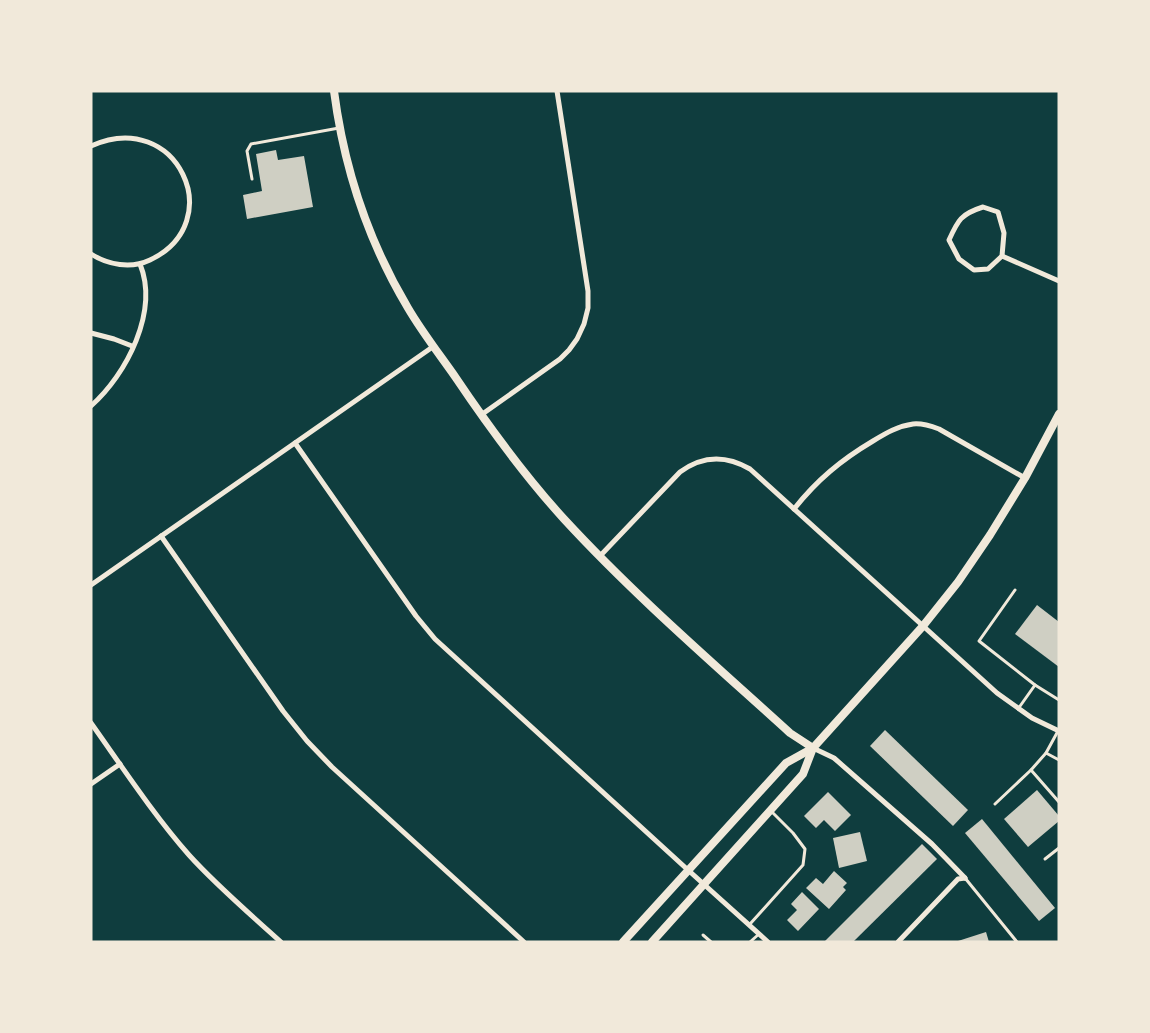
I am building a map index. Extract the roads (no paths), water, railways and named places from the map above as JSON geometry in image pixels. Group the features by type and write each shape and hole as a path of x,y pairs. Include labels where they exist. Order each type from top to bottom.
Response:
{"main road":[{"path":"334,91 339,128 346,157 358,200 372,237 408,309 481,416 563,518 646,603 790,733 813,748"},
{"path":"623,942 786,763 813,748 923,626 958,582 990,535 1025,478 1059,414"},
{"path":"652,942 803,774 813,748"}],"street":[{"path":"481,416 560,359 577,339 584,324 588,308 588,291 557,91"},
{"path":"91,146 104,140 119,137 132,137 158,146 168,154 183,174 189,200 184,227 170,248 160,256 140,264 125,265 110,263 91,254"},
{"path":"982,207 998,212 1004,233 1002,256 988,268 974,270 959,259 949,240 957,224 967,212 982,207"},
{"path":"1002,256 1059,281"},
{"path":"91,406 109,388 122,368 143,320 146,288 140,264"},
{"path":"91,333 114,338 132,346"},
{"path":"91,585 434,346"},
{"path":"794,509 812,487 854,452 890,431 902,426 915,424 939,429 1025,478"},
{"path":"295,443 416,616 435,639 768,942"},
{"path":"600,556 680,472 690,464 704,459 727,459 745,466 997,693 1032,718 1058,731"},
{"path":"160,536 283,712 307,741 332,767 524,942"},
{"path":"91,723 159,819 190,856 221,888 281,942"},
{"path":"813,748 834,758 932,844 965,878"},
{"path":"91,784 120,764"},
{"path":"898,942 958,879 965,878"}],"lane":[{"path":"252,179 247,151 251,144 339,128"},
{"path":"1016,590 979,641 1035,685 1059,700"},
{"path":"1018,709 1035,685"},
{"path":"995,804 1046,753 1058,731"},
{"path":"1046,753 1059,760"},
{"path":"1030,770 1059,802"},
{"path":"750,924 803,865 805,849 793,833 770,810"},
{"path":"1045,859 1059,848"},
{"path":"965,878 1017,942"},
{"path":"750,942 759,934"},
{"path":"703,935 712,942"}]}
